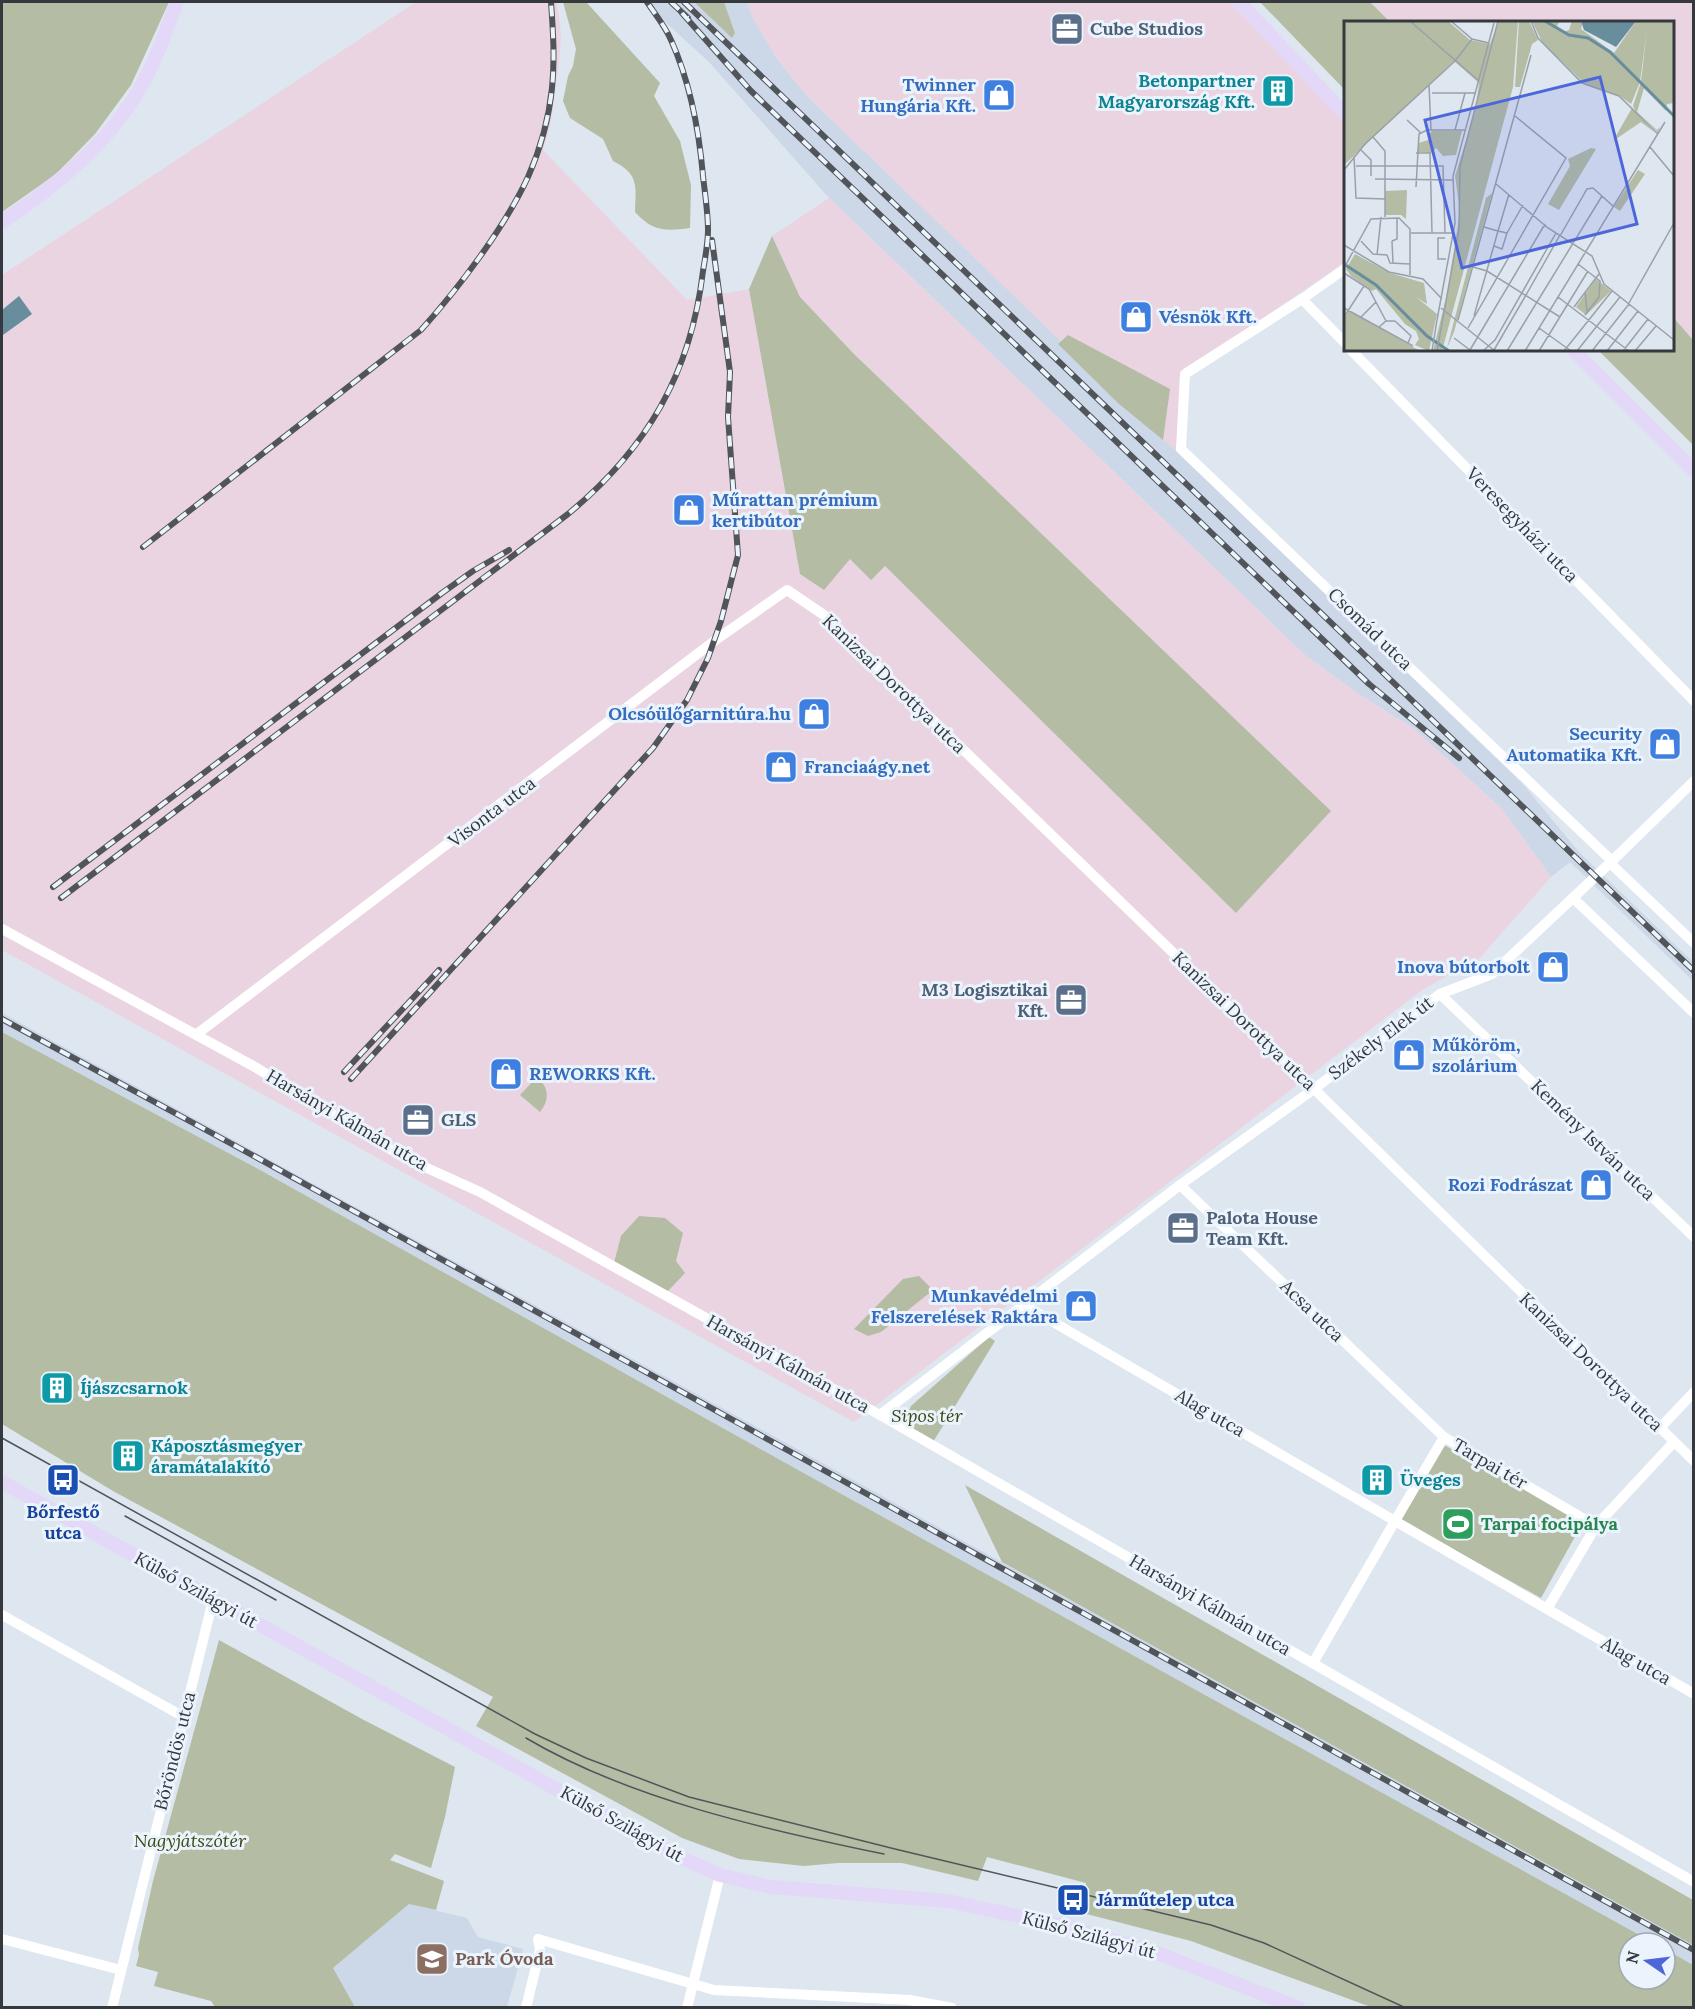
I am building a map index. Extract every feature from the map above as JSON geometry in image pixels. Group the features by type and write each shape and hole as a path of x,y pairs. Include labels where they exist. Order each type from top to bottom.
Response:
{"street":[{"path":"2,222 63,176 104,138 139,90 177,2"},
{"path":"1239,2 1344,113"},
{"path":"1344,269 1302,299 1344,342"},
{"name":"Csomád utca","path":"1302,299 1185,374 1181,449 1694,943"},
{"name":"Veresegyházi utca","path":"1352,351 1694,701"},
{"path":"1574,351 1694,471"},
{"name":"Visonta utca","path":"197,1034 717,639 787,590"},
{"name":"Kanizsai Dorottya utca","path":"787,590 824,615 1694,1461"},
{"name":"Székely Elek út","path":"1024,1305 1180,1185 1314,1089 1440,994 1492,974 1694,781"},
{"path":"1573,898 1694,1013"},
{"name":"Harsányi Kálmán utca","path":"2,929 197,1034 405,1158 480,1192 880,1415 1694,1882"},
{"name":"Kemény István utca","path":"1440,994 1694,1237"},
{"name":"Acsa utca","path":"1180,1185 1444,1437"},
{"path":"880,1415 1024,1305"},
{"name":"Alag utca","path":"1024,1305 1395,1521"},
{"path":"1659,1429 1694,1392"},
{"name":"Tarpai tér","path":"1313,1663 1444,1437 1596,1526"},
{"path":"1395,1521 1547,1610 1596,1526 1674,1442"},
{"name":"Külső Szilágyi út","path":"2,1482 679,1857 720,1875 771,1887 948,1901 1073,1928 1165,1956 1295,2007"},
{"name":"Bőröndös utca","path":"112,2007 213,1600"},
{"name":"Alag utca","path":"1547,1610 1694,1694"},
{"path":"2,1615 184,1717"},
{"path":"687,2007 720,1875"},
{"path":"2,1939 121,1970"},
{"path":"526,2007 540,1950 538,1939 714,1990 910,2000 952,2007"}],"shaded area":[{"path":"416,2 557,2 561,34 560,55 551,122 543,150 687,300 749,289 800,574 850,559 884,565 1236,913 1331,811 854,354 800,297 772,236 829,198 1306,656 1357,693 1413,728 1502,809 1551,877 1479,959 1425,988 854,1422 2,950 2,275"},
{"path":"643,2 694,2 732,38 735,33 724,2 747,2 752,16 777,59 808,97 1522,783 1579,852 1693,962 1693,981 1570,862 1551,877 1502,809 1413,728 1357,693 1306,656 829,198 709,62"},
{"path":"747,2 1233,2 1344,115 1344,263 1213,352 1182,377 1178,452 808,97 777,59 752,16"},
{"path":"1370,2 1693,2 1693,340 1674,318 1674,21 1389,21"},
{"path":"2,1013 828,1466 1668,1931 1632,1931 260,1170 2,1032"},
{"name":"Park Óvoda","path":"409,1904 467,1918 478,1937 523,1949 507,2007 355,2007 333,1968"},
{"path":"1677,1936 1693,1945 1693,1965 1677,1956"}],"green space":[{"path":"2,2 169,2 131,85 95,134 56,174 2,212"},
{"path":"563,2 587,3 660,83 654,96 680,141 691,185 690,228 660,229 642,219 635,212 635,187 632,176 613,161 603,139 570,118 563,101 576,49"},
{"path":"694,2 724,2 735,33 732,38"},
{"path":"1260,2 1370,2 1389,21 1344,21 1344,89"},
{"path":"772,236 800,297 854,354 1331,811 1236,913 885,566 871,580 850,559 824,590 800,574 749,289"},
{"path":"1674,318 1693,340 1693,445 1599,351 1674,351"},
{"path":"1068,335 1170,389 1163,440 1118,403 1058,344"},
{"path":"2,1032 260,1170 1632,1931 1617,1931 1617,1991 1677,1991 1677,1956 1693,1965 1693,2007 1371,2007 1191,1941 1079,1912 1086,1883 987,1857 978,1881 902,1863 838,1863 804,1866 739,1859 682,1838 476,1726 493,1697 113,1491 2,1424"},
{"path":"537,1077 544,1085 547,1094 540,1112 520,1095"},
{"path":"639,1216 665,1218 683,1233 676,1261 685,1273 668,1291 614,1263 621,1236"},
{"path":"919,1276 933,1290 881,1332 868,1336 854,1329 903,1279"},
{"name":"Sipos tér","path":"989,1337 995,1341 933,1442 907,1427 906,1417 911,1406"},
{"path":"1444,1445 1583,1522 1541,1598 1401,1520"},
{"path":"965,1485 1693,1900 1693,1945 1677,1936 1677,1931 1668,1931 1002,1562"},
{"name":"Nagyjátszótér","path":"219,1640 362,1719 455,1767 445,1817 431,1868 395,1854 390,1860 444,1881 436,1910 409,1904 333,1968 355,2007 215,2007 211,2001 154,1986 158,1972 136,1966 153,1881"}],"water":[{"path":"19,296 32,314 3,335 2,310"}],"tram line":[{"path":"2,1438 535,1734 586,1758 689,1797 1211,1925 1264,1943 1406,2008"},
{"path":"125,1516 276,1600"},
{"path":"526,1738 566,1760 609,1778 700,1810 746,1823 884,1854"}],"railway":[{"path":"143,547 421,330 465,277 507,216 528,177 540,145 549,110 553,77 551,2"},
{"path":"61,898 568,514 621,463 661,406 676,376 688,343 697,308 708,230 693,106 678,56 669,35 647,2"},
{"path":"671,2 688,18"},
{"path":"684,2 1694,971"},
{"path":"682,13 751,91 1369,684 1459,758"},
{"path":"351,1079 653,748 687,700 708,658 721,621 738,555 728,417 730,372 712,240"},
{"path":"53,887 442,593 509,550"},
{"path":"344,1072 439,970"},
{"path":"2,1019 1694,1950"}],"place":[{"name":"Cube Studios","path":"1067,29"},
{"name":"Betonpartner Magyarország Kft.","path":"1278,91"},
{"name":"Twinner Hungária Kft.","path":"999,95"},
{"name":"Vésnök Kft.","path":"1136,317"},
{"name":"Műrattan prémium kertibútor","path":"689,510"},
{"name":"Olcsóülőgarnitúra.hu","path":"814,714"},
{"name":"Security Automatika Kft.","path":"1665,744"},
{"name":"Franciaágy.net","path":"781,767"},
{"name":"Inova bútorbolt","path":"1553,967"},
{"name":"M3 Logisztikai Kft.","path":"1071,1000"},
{"name":"Műköröm, szolárium","path":"1409,1055"},
{"name":"REWORKS Kft.","path":"506,1074"},
{"name":"GLS","path":"418,1120"},
{"name":"Rozi Fodrászat","path":"1596,1185"},
{"name":"Palota House Team Kft.","path":"1183,1228"},
{"name":"Munkavédelmi Felszerelések Raktára","path":"1081,1306"},
{"name":"Íjászcsarnok","path":"57,1388"},
{"name":"Káposztásmegyer áramátalakító","path":"128,1456"},
{"name":"Bőrfestő utca","path":"63,1480"},
{"name":"Üveges","path":"1377,1480"},
{"name":"Tarpai focipálya","path":"1458,1524"},
{"name":"Járműtelep utca","path":"1073,1900"},
{"name":"Park Óvoda","path":"432,1959"}]}
